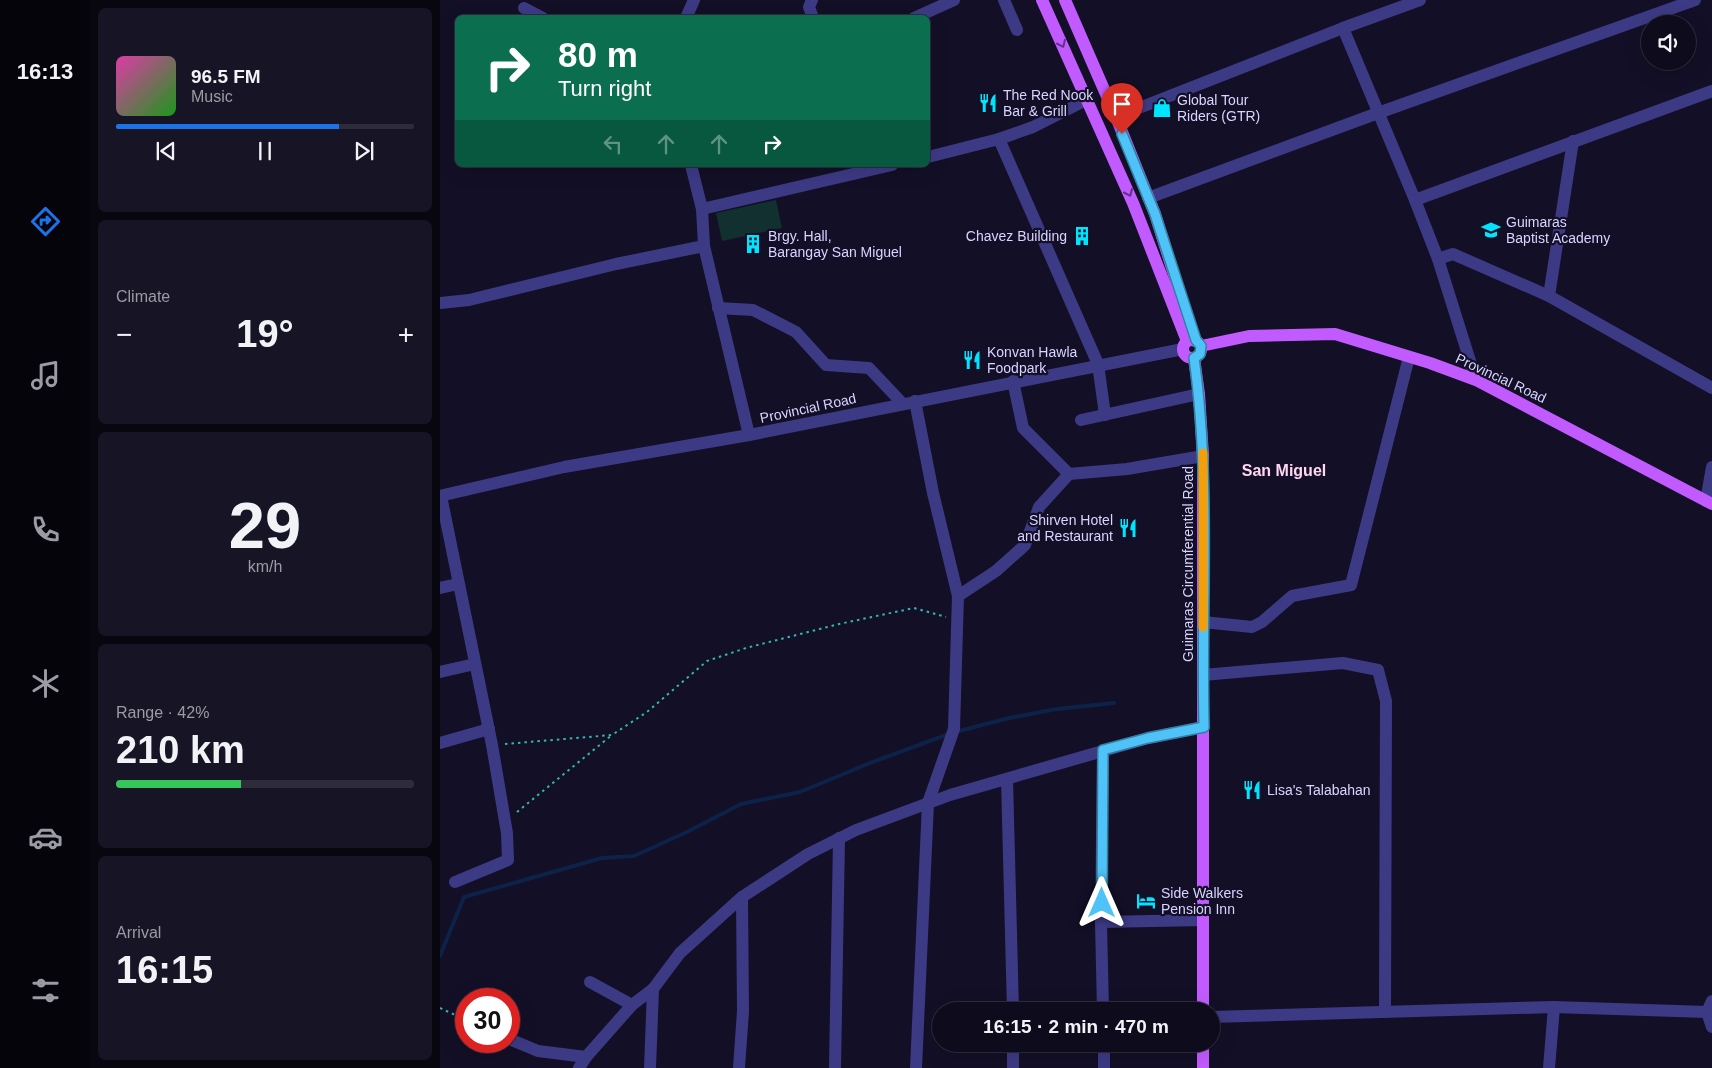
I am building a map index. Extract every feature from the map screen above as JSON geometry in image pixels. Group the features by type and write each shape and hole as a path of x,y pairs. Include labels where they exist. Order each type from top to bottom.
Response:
{"main road":[{"path":"1042,0 1088,99 1192,344"},
{"path":"1048,14 1066,3 1155,214 1192,344"},
{"name":"Provincial Road","path":"1192,344 1249,336 1335,334 1476,380 1531,407 1709,502"},
{"name":"Guimaras Circumferential Road","path":"1192,344 1186,356 1194,358 1203,456 1203,1002"},
{"path":"1202,1068 1203,1052"}],"street":[{"path":"687,15 694,0"},
{"path":"812,0 809,7 812,15"},
{"path":"919,15 939,3 954,0"},
{"path":"1004,0 1017,30"},
{"path":"1116,118 1343,28 1420,0"},
{"path":"1148,198 1694,0"},
{"path":"524,8 537,15"},
{"path":"1343,28 1438,259 1476,380"},
{"path":"1415,200 1712,91"},
{"path":"930,157 999,140 1033,127 1088,99"},
{"path":"999,140 1098,364 1105,415"},
{"path":"1549,296 1573,141"},
{"path":"692,167 702,209 704,246 749,435"},
{"path":"702,209 883,167"},
{"path":"440,303 469,300 616,264 704,246"},
{"path":"1438,259 1453,254 1549,296 1712,388"},
{"path":"718,308 753,310 796,332 826,365 869,368 909,402 933,493 958,596 954,729 928,803 916,1068"},
{"name":"Provincial Road","path":"440,496 564,467 749,435 1192,344"},
{"path":"1203,622 1252,627 1262,622 1292,596 1351,585 1410,357"},
{"path":"1013,381 1023,428 1069,474"},
{"path":"1081,420 1198,394"},
{"path":"958,596 996,571 1025,545 1039,507 1069,474 1127,469 1203,456"},
{"path":"1709,502 1712,466"},
{"path":"440,496 489,729 507,833 508,860 455,882"},
{"path":"440,588 458,584"},
{"path":"1203,675 1343,663 1378,670 1386,701 1385,1012"},
{"path":"440,672 475,664"},
{"path":"579,1068 586,1057 632,1005 653,989 680,953 742,898 808,854 856,830 950,795 1103,750 1148,738 1204,727"},
{"path":"440,743 489,729"},
{"path":"1103,750 1103,1002"},
{"path":"1007,779 1013,1002"},
{"path":"835,1068 838,838"},
{"path":"740,1068 743,1011 742,898"},
{"path":"1102,922 1203,920"},
{"path":"590,982 632,1005"},
{"path":"650,1068 653,989"},
{"path":"1549,1068 1554,1007"},
{"path":"1220,1017 1554,1007 1710,1007 1712,1027"},
{"path":"520,1044 538,1051 586,1057"},
{"path":"1013,1052 1013,1068"},
{"path":"1104,1052 1104,1068"}],"path":[{"path":"504,822 612,735 648,712 707,661 746,648 839,624 914,608 957,619"},
{"path":"492,745 612,735"},
{"path":"440,1008 455,1015"}],"green space":[{"path":"776,200 782,228 722,241 716,213"}],"waterway":[{"path":"959,731 1009,718 1057,709 1114,703"},
{"path":"440,956 464,897 602,858 634,856 687,832 741,804 800,792 870,763 946,735"}],"slow traffic":[{"path":"1203,453 1203,627"}],"place":[{"name":"The Red Nook Bar & Grill","path":"988,103"},
{"name":"Global Tour Riders (GTR)","path":"1162,108"},
{"name":"Guimaras Baptist Academy","path":"1491,230"},
{"name":"Chavez Building","path":"1082,236"},
{"name":"Brgy. Hall, Barangay San Miguel","path":"753,244"},
{"name":"Konvan Hawla Foodpark","path":"972,360"},
{"name":"Shirven Hotel and Restaurant","path":"1128,528"},
{"name":"Lisa's Talabahan","path":"1252,790"},
{"name":"Side Walkers Pension Inn","path":"1146,901"}],"district":[{"name":"San Miguel","path":"1284,470"}],"route":[{"path":"1102,903 1103,750 1148,738 1204,727 1203,456 1194,358 1202,351 1201,346 1196,340 1155,214 1122,134"}]}
